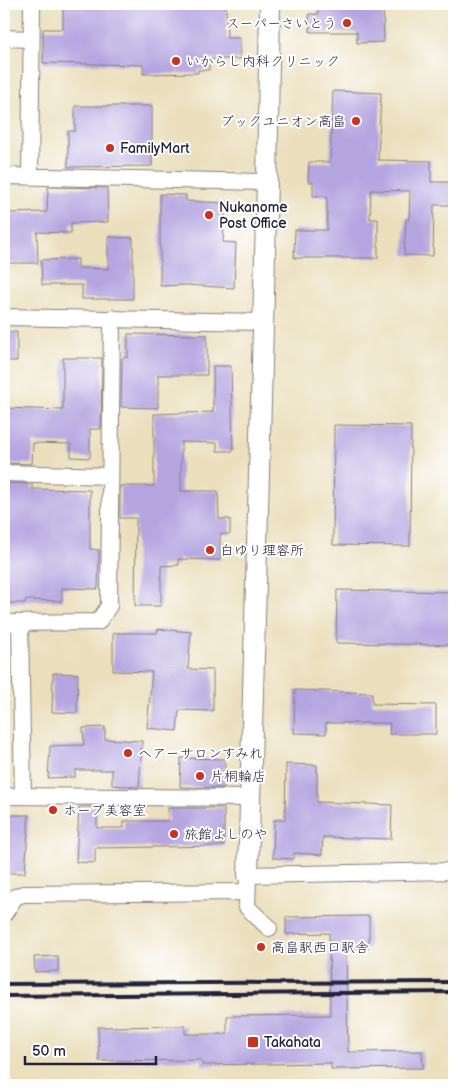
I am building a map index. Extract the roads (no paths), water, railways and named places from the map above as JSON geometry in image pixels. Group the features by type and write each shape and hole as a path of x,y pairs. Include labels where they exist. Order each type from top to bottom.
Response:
{"street":[{"path":"30,176 32,4"},
{"path":"269,928 247,907 247,884 267,182 270,4"},
{"path":"4,38 32,39"},
{"path":"4,176 267,182"},
{"path":"4,317 263,322"},
{"path":"4,623 98,622 109,606 112,318"},
{"path":"4,473 110,476"},
{"path":"20,623 23,796"},
{"path":"4,796 249,798"},
{"path":"4,914 15,897 23,894 247,884 454,871"}],"railway":[{"path":"4,984 454,982"},
{"path":"4,996 454,992"}],"place":[{"name":"スーパーさいとう","path":"347,23"},
{"name":"いからし内科クリニック","path":"176,61"},
{"name":"ブックユニオン高畠","path":"356,121"},
{"name":"FamilyMart","path":"110,148"},
{"name":"Nukanome Post Office","path":"209,215"},
{"name":"白ゆり理容所","path":"210,550"},
{"name":"ヘアーサロンすみれ","path":"128,753"},
{"name":"片桐輪店","path":"200,776"},
{"name":"ホープ美容室","path":"53,810"},
{"name":"旅館よしのや","path":"174,834"},
{"name":"高畠駅西口駅舎","path":"261,947"},
{"name":"Takahata","path":"253,1042"}]}
